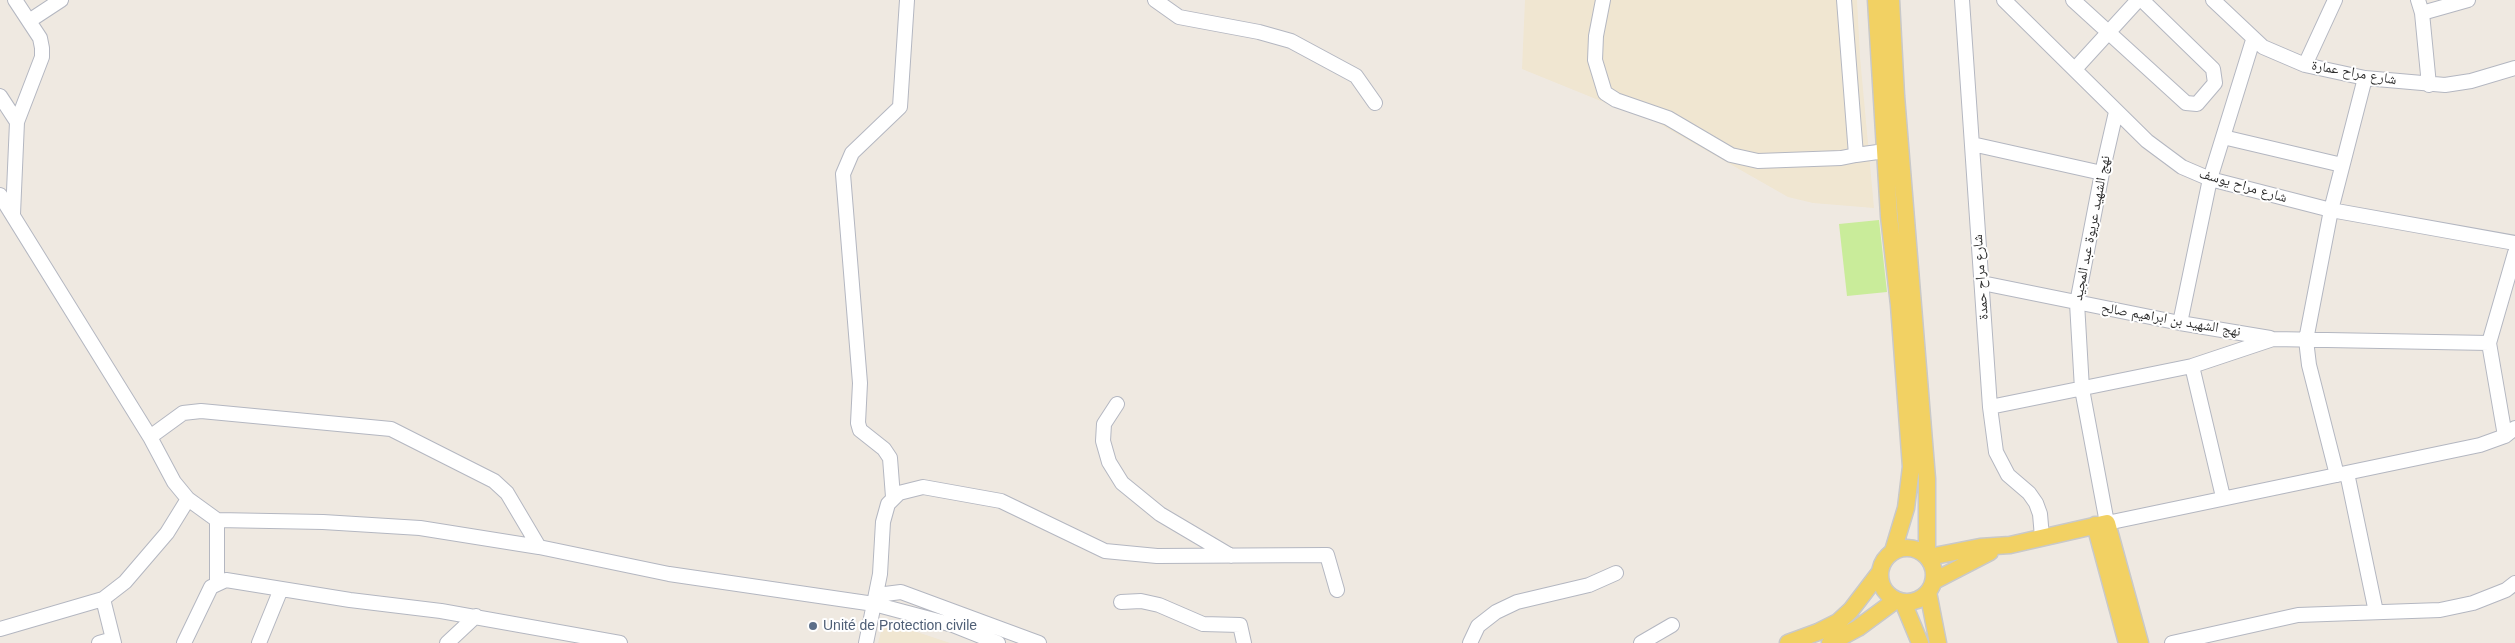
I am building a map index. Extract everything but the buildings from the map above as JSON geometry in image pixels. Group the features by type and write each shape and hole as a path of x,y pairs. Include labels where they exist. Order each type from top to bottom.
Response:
{"main road":[{"path":"1876,0 1885,151 1912,467 1908,501 1893,551 1882,563 1880,572 1883,589 1900,601 1920,643"},
{"path":"1891,0 1896,96 1927,479 1928,556 1934,568 1931,586 1938,643"},
{"path":"1893,551 1907,547 1914,548 1928,556 1980,547 2010,545 2101,524"},
{"path":"2101,524 2127,643"},
{"path":"2101,524 2140,643"},
{"path":"1830,643 1858,628 1900,601 1917,600 1931,586 1971,560 2010,545"},
{"path":"1788,643 1838,622 1851,610 1880,572"}],"street":[{"path":"13,214 17,122 42,57 40,38 15,0"},
{"path":"29,21 61,0"},
{"path":"893,497 890,458 884,449 860,430 858,423 860,383 844,174 852,153 900,107 907,0"},
{"path":"1155,0 1179,17 1259,32 1291,41 1356,76 1375,103"},
{"path":"1603,0 1596,36 1595,60 1600,83 1606,93 1616,100 1668,118 1731,154 1744,159 1767,161 1856,155 1885,151"},
{"path":"1844,0 1856,155"},
{"name":"شارع مراح حمدة","path":"1962,0 1990,407 1996,452 2000,464 2008,475 2029,493 2036,503 2040,514 2042,538"},
{"name":"شارع مراح يوسف","path":"2004,0 2116,112 2165,156 2210,179 2331,210 2515,243"},
{"path":"2073,0 2186,103 2193,105 2201,102 2215,83 2213,69 2142,0"},
{"path":"2075,70 2107,32 2138,0"},
{"name":"شارع مراح عمارة","path":"2213,0 2253,40 2274,54 2305,65 2364,78 2429,84 2458,84 2515,68"},
{"path":"2305,65 2335,0"},
{"path":"2429,84 2420,6 2468,0"},
{"path":"2180,323 2210,179 2253,40"},
{"path":"2364,78 2331,210 2306,340 2309,365 2342,474 2376,612"},
{"path":"0,96 17,122"},
{"name":"نهج الشهيد عريوة عبد المجيد","path":"2101,524 2082,389 2077,303 2102,173 2116,112"},
{"path":"2223,137 2342,165"},
{"path":"1972,144 2102,173"},
{"path":"0,195 150,437 174,482 188,499 217,520 323,522 420,528 539,547 669,574 876,600 953,625 998,643"},
{"path":"2101,524 2223,497 2480,446 2510,432 2488,343 2515,254"},
{"name":"نهج الشهيد بن ابراهيم صالح","path":"1982,283 2180,323 2273,339"},
{"path":"1990,407 2192,366 2273,339 2488,343"},
{"path":"2192,366 2223,497"},
{"path":"1117,404 1104,424 1103,441 1109,462 1122,483 1160,514 1232,557"},
{"path":"150,437 183,413 201,411 391,429 494,481 507,493 539,547"},
{"path":"866,643 876,600 880,574 883,522 888,504 899,493 923,487 1000,501 1105,551 1138,555 1232,557 1327,555 1336,590"},
{"path":"0,630 103,600 125,582 167,533 188,499"},
{"path":"217,520 217,582"},
{"path":"1470,643 1478,626 1496,612 1516,602 1589,585 1616,573"},
{"path":"880,574 901,592 1039,643"},
{"path":"184,643 211,587 217,582 226,580 476,616 620,643"},
{"path":"2172,643 2298,615 2440,610 2473,603 2506,590 2515,583"},
{"path":"258,643 281,589"},
{"path":"876,600 901,592"},
{"path":"99,643 114,641 103,600"},
{"path":"1122,602 1141,601 1159,605 1203,624 1240,625 1244,643"},
{"path":"447,643 476,616"},
{"path":"1642,643 1672,625"}],"shaded area":[{"path":"1525,0 1857,0 1860,57 1874,208 1813,203 1788,197 1644,115 1623,110 1522,69"},
{"path":"884,621 950,643 878,643"}],"green space":[{"path":"1879,220 1887,292 1847,296 1839,224"}],"place":[{"name":"Unité de Protection civile","path":"813,626"}]}
